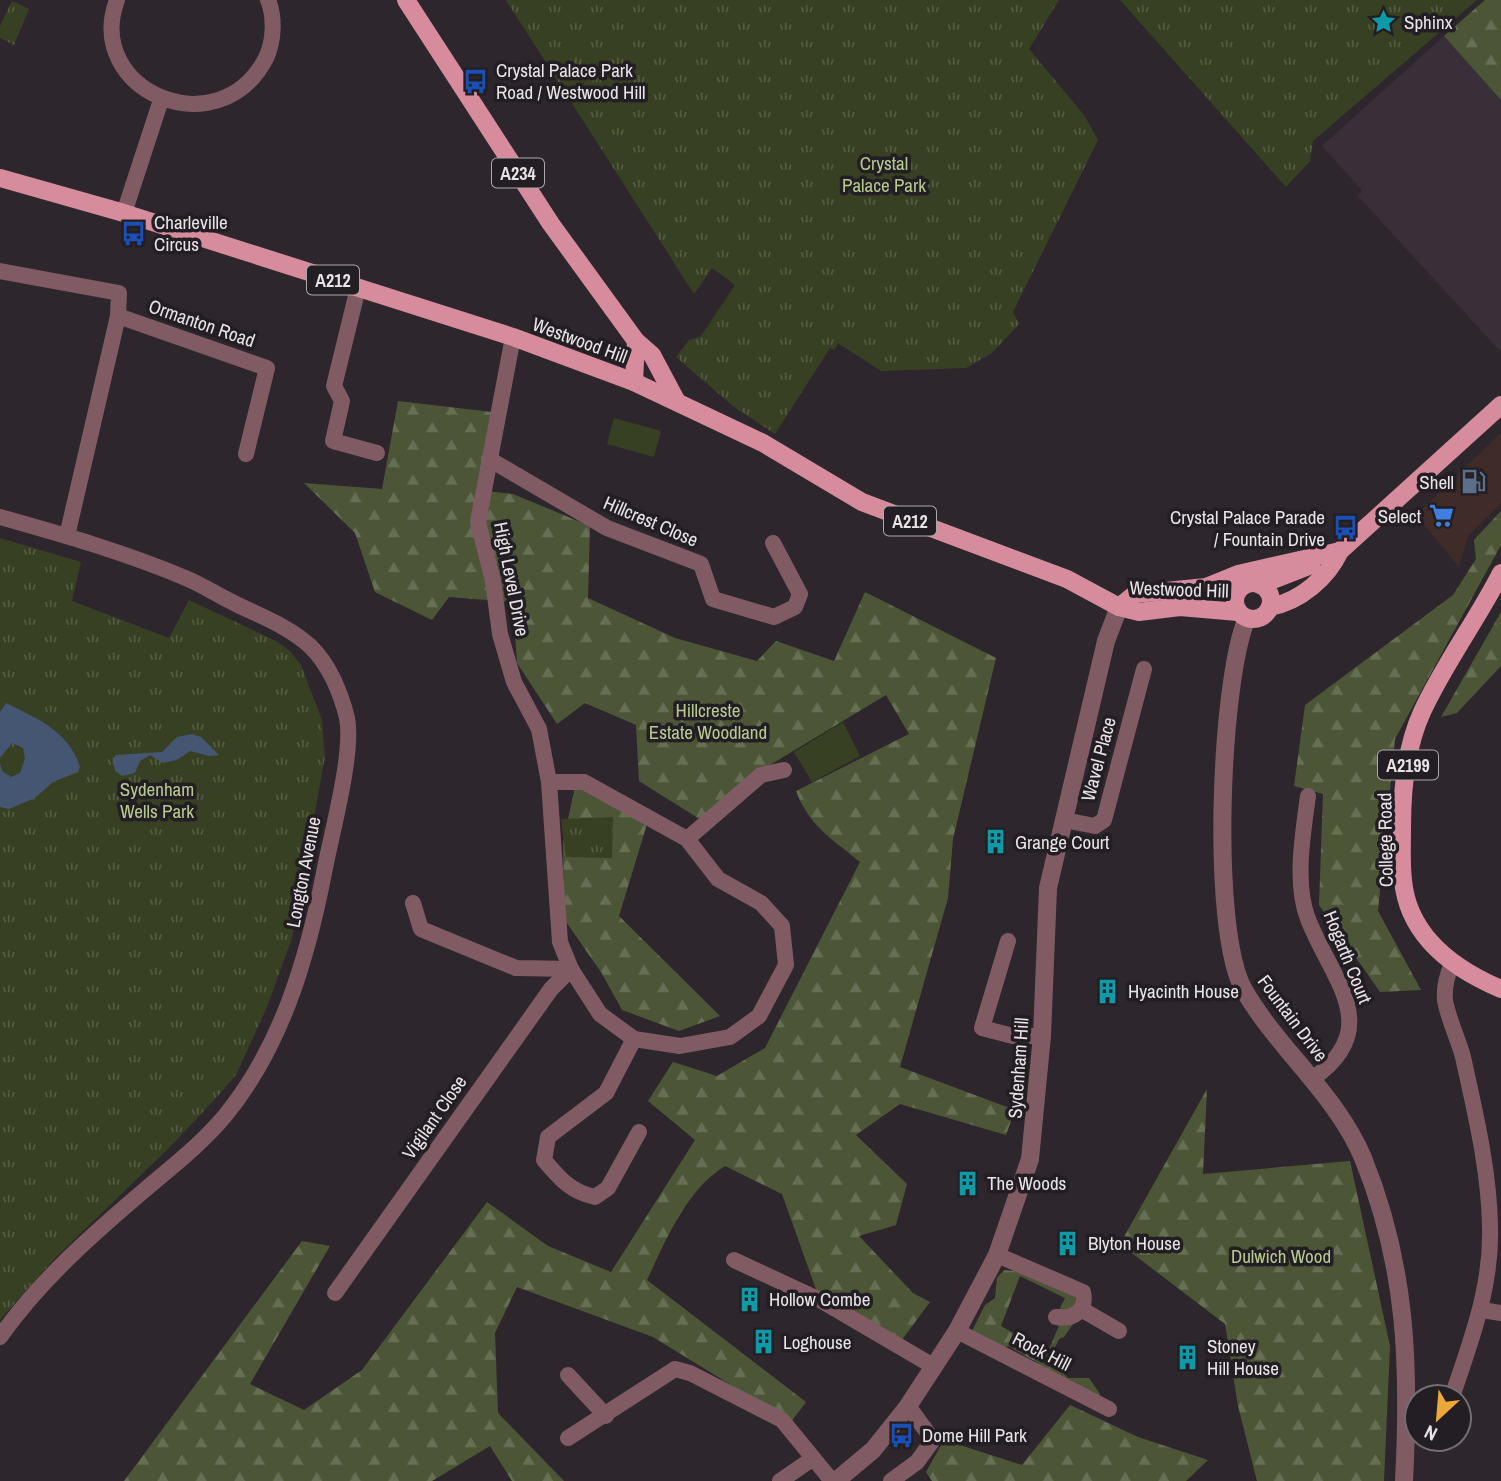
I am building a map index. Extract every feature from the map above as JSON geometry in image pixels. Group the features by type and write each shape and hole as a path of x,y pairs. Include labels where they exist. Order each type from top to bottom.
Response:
{"main road":[{"name":"A234","path":"406,0 551,223 636,341 667,368 702,413"},
{"name":"Westwood Hill","path":"0,178 124,213 513,337 634,382 763,443 862,502 1067,579 1119,607 1139,612 1180,607 1243,615"},
{"path":"634,382 636,341"},
{"name":"A234","path":"652,355 676,400"},
{"path":"1340,551 1256,578 1239,591 1235,601 1243,615 1260,618 1270,607 1307,590 1328,574 1340,551 1501,405"},
{"name":"College Road","path":"1452,964 1432,944 1410,907 1404,889 1403,797 1420,716 1500,577"},
{"path":"1256,578 1270,596 1270,607"},
{"name":"Westwood Hill","path":"1119,607 1135,594 1206,587 1256,578"},
{"path":"1206,587 1239,591"},
{"name":"A2199","path":"1452,964 1501,989"}],"street":[{"path":"117,0 112,24 115,46 122,64 140,86 162,100 180,105 208,104 229,97 247,85 268,52 273,25 268,0"},
{"path":"124,213 162,100"},
{"name":"Ormanton Road","path":"0,271 119,293 118,316 67,536"},
{"path":"358,288 334,386 342,401 333,441 377,453"},
{"name":"Ormanton Road","path":"118,316 267,368 246,454"},
{"name":"High Level Drive","path":"513,337 478,522 492,581 500,634 514,682 539,729 549,782 560,942 571,969 600,1014 634,1039 680,1046 730,1037 759,1016 786,965 782,926 761,903 718,879 687,839 584,782 549,782"},
{"name":"Hillcrest Close","path":"489,459 607,528 701,564 713,599 774,617 796,607 800,594 773,543"},
{"name":"Longton Avenue","path":"0,517 67,536 191,580 293,634 311,648 337,687 347,720 340,796 313,933 302,971 268,1048 248,1084 204,1141 69,1259 30,1299 0,1337"},
{"name":"Sydenham Hill","path":"834,1481 873,1450 908,1406 957,1331 997,1255 1032,1149 1042,1036 1048,888 1106,641 1119,607"},
{"name":"Fountain Drive","path":"1243,615 1233,665 1224,794 1222,888 1230,944 1242,987 1341,1118 1361,1155 1392,1247 1401,1287 1409,1383"},
{"name":"Wavel Place","path":"1064,820 1094,826 1104,820 1144,669"},
{"path":"687,839 761,775 784,770"},
{"name":"Hogarth Court","path":"1308,796 1299,855 1307,918 1335,971 1351,1015 1343,1049 1333,1063 1312,1079"},
{"path":"413,903 421,929 516,968 571,969"},
{"path":"1008,941 982,1028 1013,1036 1042,1036"},
{"path":"1452,964 1447,974 1445,999 1462,1054 1489,1203 1491,1267 1482,1310 1457,1383"},
{"name":"Vigilant Close","path":"335,1293 551,989 571,969"},
{"path":"634,1039 606,1093 548,1137 544,1160 562,1181 582,1194 595,1197 608,1188 639,1132"},
{"path":"997,1255 1079,1289 1084,1297 1080,1310 1071,1317 1056,1317"},
{"path":"734,1260 822,1301 933,1366"},
{"path":"1080,1310 1119,1331"},
{"path":"1482,1310 1501,1313"},
{"name":"Rock Hill","path":"957,1331 1109,1409"},
{"path":"568,1438 606,1416 675,1369 690,1373 782,1420 812,1459 834,1481"},
{"path":"568,1375 606,1416"},
{"path":"891,1481 917,1462 933,1440 908,1406"},
{"path":"1404,1481 1408,1453"},
{"path":"780,1481 812,1459"}],"shaded area":[{"path":"1444,36 1501,100 1501,352 1358,196 1362,190 1322,146"},
{"path":"1501,433 1501,503 1468,536 1459,567 1416,515"}],"green space":[{"name":"Crystal Palace Park","path":"506,0 1059,0 1029,49 1084,115 1098,140 1013,312 1019,324 992,353 966,368 881,371 838,343 834,350 830,348 775,434 733,406 676,357 689,340 701,336 735,285 712,268 694,294"},
{"path":"1120,0 1477,0 1313,141 1310,161 1286,187"},
{"path":"1485,0 1501,0 1501,100 1444,36"},
{"path":"12,1 29,9 14,45 0,38 0,26"},
{"name":"Hillcreste Estate Woodland","path":"398,401 492,412 478,490 513,494 590,526 588,598 675,638 757,661 776,641 834,661 865,592 996,658 953,839 948,898 900,1067 1015,1110 1006,1135 900,1104 856,1135 907,1184 896,1225 859,1236 913,1293 930,1302 901,1341 817,1292 782,1194 725,1166 711,1176 688,1202 647,1280 806,1402 791,1422 653,1337 517,1287 495,1333 498,1413 564,1481 512,1481 490,1446 432,1481 124,1481 302,1241 330,1246 250,1384 304,1410 362,1370 487,1202 548,1246 611,1272 695,1140 648,1101 673,1062 717,1076 765,1048 860,862 815,823 796,791 909,734 886,695 760,771 701,820 639,781 636,725 585,703 557,724 517,663 513,602 449,597 432,620 375,592 355,533 304,483 382,489"},
{"path":"614,418 661,431 654,457 607,444"},
{"path":"1501,511 1501,545 1395,739 1378,911 1421,990 1380,992 1319,905 1323,794 1294,786 1305,705 1453,595 1476,559 1474,540"},
{"name":"Sydenham Wells Park","path":"0,538 81,562 72,601 169,638 189,600 276,641 289,650 301,665 322,720 325,757 292,938 267,1007 236,1075 169,1148 56,1257 0,1320"},
{"path":"1501,612 1501,666 1457,713 1441,717"},
{"path":"843,722 860,756 812,782 794,752"},
{"path":"577,777 648,821 619,916 720,1016 679,1031 622,1010 601,972 564,919 563,843"},
{"path":"613,817 612,858 566,857 561,819"},
{"name":"Dulwich Wood","path":"1207,1089 1203,1174 1350,1161 1390,1346 1384,1481 1257,1481 1238,1406 1225,1324 1120,1244"},
{"path":"1004,1270 1014,1271 1075,1297 1076,1307 1058,1312 1065,1298 1020,1276 1001,1326 1043,1350 1050,1347 1060,1323 1073,1324 1054,1349 1063,1361 1064,1374 1068,1378 1089,1378 1100,1394 1093,1405 1035,1369 1038,1363 1008,1346 1003,1350 971,1333 985,1305 995,1298 997,1278"},
{"path":"1070,1405 1138,1437 1208,1460 1186,1481 932,1481 926,1472 944,1440 1022,1465"}],"water":[{"path":"6,703 40,720 60,735 75,755 80,767 78,772 53,782 35,798 9,809 0,807 0,763 2,771 11,777 20,773 25,759 23,748 12,743 0,758 0,712"},
{"path":"192,734 201,737 219,755 209,756 190,751 177,760 163,763 150,755 140,761 135,773 122,776 115,771 113,759 116,755 162,752 177,737"}],"place":[{"name":"Sphinx","path":"1384,22"},
{"name":"Crystal Palace Park Road / Westwood Hill","path":"476,81"},
{"name":"Charleville Circus","path":"134,233"},
{"name":"Shell","path":"1474,482"},
{"name":"Select","path":"1441,516"},
{"name":"Crystal Palace Parade / Fountain Drive","path":"1345,528"},
{"name":"Grange Court","path":"995,842"},
{"name":"Hyacinth House","path":"1108,991"},
{"name":"The Woods","path":"967,1183"},
{"name":"Blyton House","path":"1068,1243"},
{"name":"Hollow Combe","path":"749,1299"},
{"name":"Loghouse","path":"763,1342"},
{"name":"Stoney Hill House","path":"1187,1357"},
{"name":"Dome Hill Park","path":"902,1435"}]}
